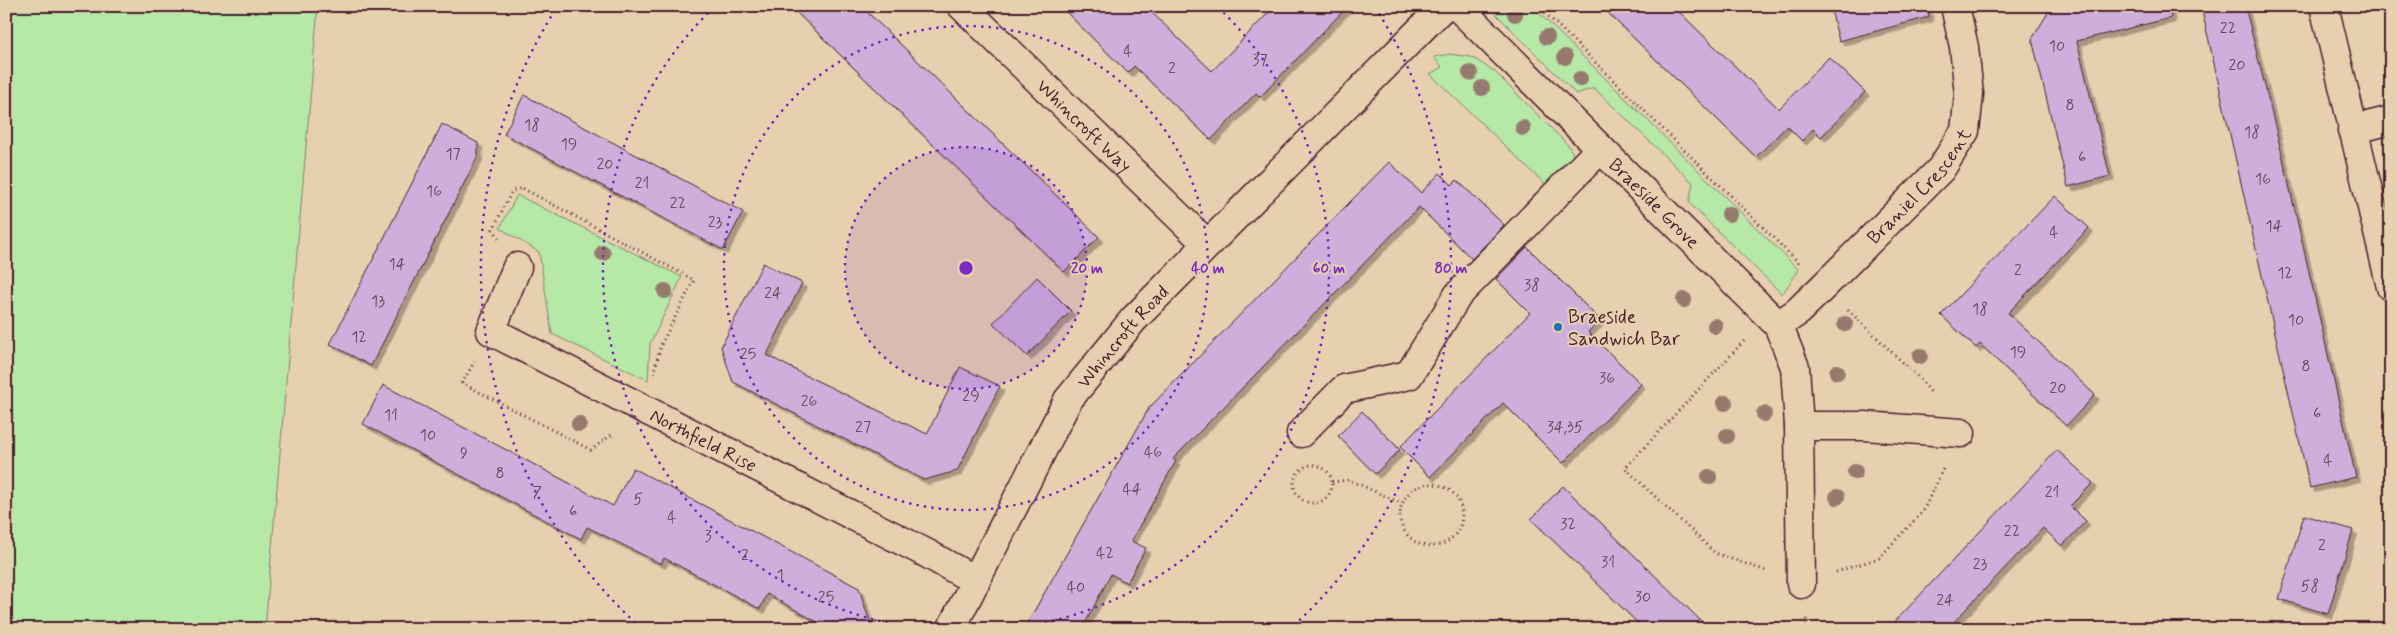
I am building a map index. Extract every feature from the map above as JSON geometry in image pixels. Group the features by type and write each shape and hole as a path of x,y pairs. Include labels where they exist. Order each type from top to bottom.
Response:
{"street":[{"name":"Whincroft Way","path":"962,6 1207,244"},
{"name":"Whincroft Road","path":"951,629 1068,400 1133,320 1444,6"},
{"name":"Braeside Grove","path":"1457,6 1773,320 1795,366 1799,426 1801,584"},
{"name":"Braniel Crescent","path":"1773,320 1796,313 1823,287 1941,169 1965,131 1970,94 1964,46 1954,6"},
{"path":"2324,6 2352,130 2391,287"},
{"path":"2352,130 2391,120"},
{"path":"1301,433 1344,388 1409,375 1458,295 1600,149"},
{"name":"Northfield Rise","path":"517,267 491,331 926,553 976,581"},
{"path":"1799,426 1865,426 1961,433"}],"path":[{"path":"1538,6 1823,287 1921,380 1961,433 1924,511 1879,558 1801,584 1715,553 1625,468 1773,320"},
{"path":"517,267 493,229 512,191 522,188 694,280 661,345 654,371 657,378"},
{"path":"1314,465 1326,470 1332,482 1329,494 1320,502 1307,503 1295,490 1295,478 1302,468 1308,466 1314,465"},
{"path":"1332,482 1349,480 1402,504"},
{"path":"1436,484 1454,494 1461,508 1461,524 1456,533 1440,545 1420,545 1405,532 1399,513 1402,504 1407,495 1415,488 1436,484"},
{"path":"2387,629 2391,617"}],"green space":[{"path":"6,6 318,6 265,629 6,629"},
{"path":"1488,6 1532,6 1799,270 1782,294 1689,203 1693,183 1594,88 1576,94"},
{"path":"1450,54 1471,57 1494,71 1568,145 1573,154 1568,168 1549,188 1430,74 1442,67 1434,57"},
{"path":"517,195 682,277 650,344 648,380 552,334 539,252 500,228"}],"building":[{"path":"790,6 861,6 1099,237 1064,272"},
{"path":"1060,6 1145,6 1212,71 1275,6 1348,6 1260,97 1256,93 1211,140 1134,66 1128,73"},
{"path":"1601,6 1673,6 1779,109 1829,57 1865,92 1821,137 1813,129 1802,141 1787,126 1756,157"},
{"path":"1830,6 1927,6 1929,17 1839,41"},
{"path":"2052,6 2169,6 2171,18 2077,41 2110,176 2068,187 2032,39"},
{"path":"2201,6 2245,6 2281,150 2356,477 2310,488"},
{"path":"524,95 743,212 723,250 504,134"},
{"path":"442,124 478,143 478,156 371,366 330,344"},
{"path":"1389,162 1421,193 1440,173 1452,185 1457,180 1504,225 1472,259 1419,207 1173,459 1176,461 1131,541 1146,548 1127,583 1111,574 1082,629 1024,629 1149,408"},
{"path":"2055,196 2089,228 2008,313 2095,395 2066,426 1980,344 1976,348 1941,315"},
{"path":"1527,247 1600,320 1588,332 1641,384 1563,463 1503,403 1430,477 1400,447 1530,313 1496,279"},
{"path":"763,263 802,283 767,355 799,372 927,434 960,367 1000,386 957,471 924,480 733,382 721,347"},
{"path":"1037,277 1071,311 1027,356 993,323"},
{"path":"383,385 613,506 633,468 859,588 872,629 821,629 819,623 767,594 760,609 664,558 661,564 587,527 581,539 363,424"},
{"path":"1362,411 1400,450 1375,474 1338,436"},
{"path":"2057,450 2093,483 2070,506 2086,521 2062,546 2043,528 1947,629 1888,629"},
{"path":"1563,486 1709,629 1644,629 1531,519"},
{"path":"2304,515 2353,530 2328,614 2279,599"}],"place":[{"name":"Braeside Sandwich Bar","path":"1558,327"}]}
